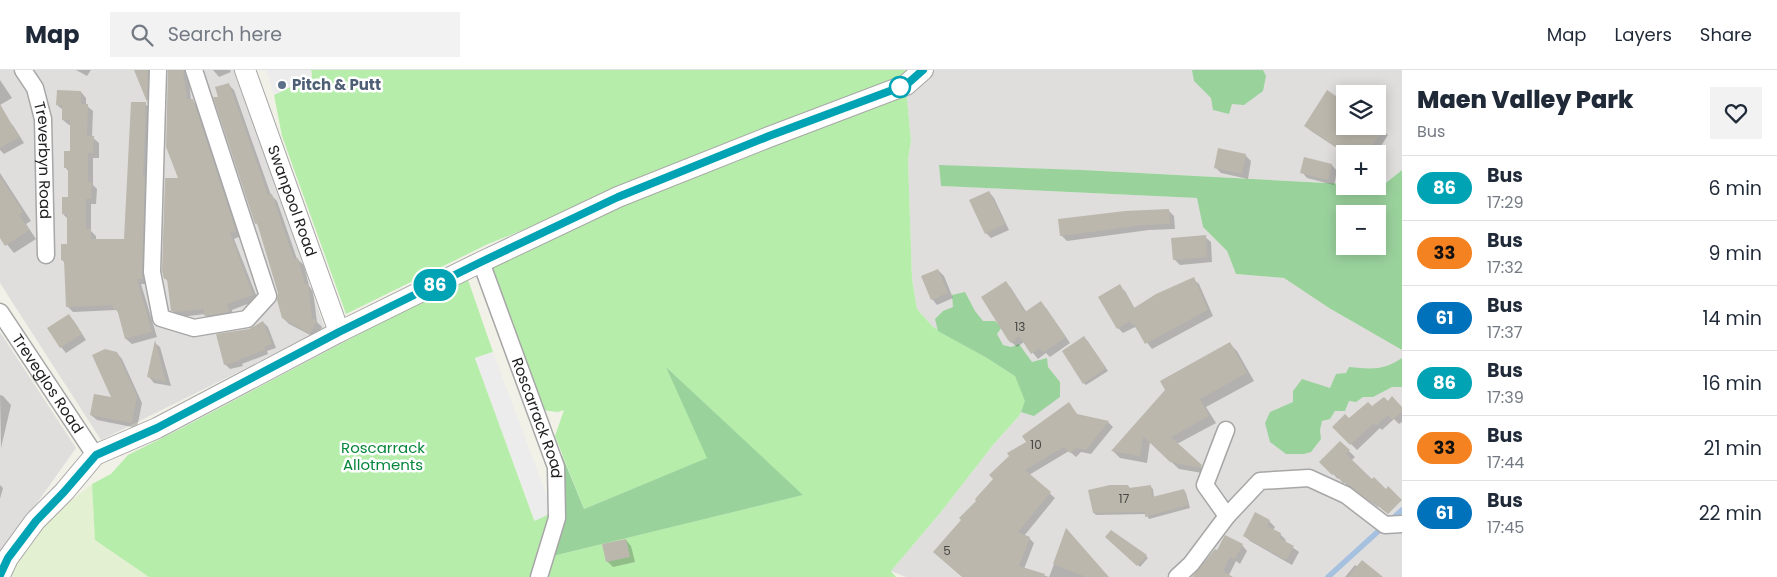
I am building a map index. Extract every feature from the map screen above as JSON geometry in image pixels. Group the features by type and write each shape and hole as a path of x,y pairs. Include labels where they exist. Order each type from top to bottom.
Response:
{"street":[{"name":"Treverbyn Road","path":"23,70 35,88 43,119 46,255"},
{"path":"158,70 152,272 161,318 194,328 246,319 268,296 194,70"},
{"name":"Swanpool Road","path":"245,70 339,332"},
{"path":"0,575 8,558 36,521 96,455 157,428 339,332 618,197 769,136 906,85 923,70"},
{"name":"Roscarrack Road","path":"481,262 556,467 558,518 539,577"},
{"name":"Treveglos Road","path":"0,312 96,455"},
{"path":"1226,430 1205,485 1227,516"},
{"path":"1177,577 1190,564 1227,516 1260,481 1309,478 1346,495 1384,525 1402,524"}],"shaded area":[{"path":"0,70 236,70 325,329 101,440 0,283"},
{"name":"Pitch & Putt","path":"266,70 311,70 312,76 274,95"},
{"path":"928,70 1402,70 1402,170 1386,183 1386,145 1336,145 1336,184 1083,170 939,166 942,186 1198,198 1203,227 1227,251 1236,274 1284,278 1329,308 1402,350 1402,577 906,577 891,571 941,512 993,445 1019,416 1025,401 987,358 933,327 917,309 912,279 908,159 911,141 906,87"},
{"path":"0,332 76,448 0,555"},
{"path":"493,352 553,512 535,521 475,358"}],"green space":[{"path":"311,70 923,70 488,244 346,314 282,136 274,95 312,76"},
{"path":"1192,70 1263,70 1266,76 1263,91 1244,105 1232,104 1229,114 1213,110 1211,98 1194,81"},
{"path":"906,87 911,141 908,159 912,279 917,309 933,327 1015,376 1026,401 1019,416 993,445 941,512 891,571 896,577 545,577 553,556 802,495 667,368 708,458 584,509 555,436 564,410 558,412 541,410 487,265 621,201"},
{"path":"939,165 1083,170 1336,184 1336,195 1386,195 1386,183 1402,170 1402,350 1329,308 1284,278 1236,274 1227,251 1203,227 1197,198 941,186"},
{"name":"Roscarrack Allotments","path":"467,277 493,352 475,358 534,520 553,512 536,568 531,577 149,577 95,540 92,484 111,474 128,455"},
{"path":"965,292 975,311 983,321 995,321 1002,327 997,334 1003,345 1011,347 1019,344 1032,362 1047,358 1048,367 1060,382 1060,397 1034,416 1021,412 1025,401 1015,376 938,331 935,319 943,311 953,307 952,295"},
{"path":"1402,358 1402,387 1392,387 1373,397 1363,397 1356,402 1349,401 1345,411 1335,411 1330,419 1322,421 1321,439 1311,452 1286,454 1270,442 1265,423 1270,412 1293,402 1293,391 1302,379 1330,388 1336,374 1346,373 1349,367 1383,367"},
{"path":"666,367 803,495 553,556 563,519 562,455 584,509 707,458"},
{"path":"92,484 95,540 149,577 9,577 14,561 40,526"}],"building":[{"path":"134,70 148,70 147,102"},
{"path":"168,70 183,70 187,99 193,99 236,231 230,233 253,295 227,304 229,312 204,316 204,309 171,311 167,279 164,279 162,271 165,178 178,178 166,147"},
{"path":"229,83 268,195 272,194 294,259 298,258 305,284 308,284 312,318 317,321 310,334 282,318 277,300 278,293 257,223 255,224 213,97 218,97 215,87"},
{"path":"57,90 81,91 81,104 88,104 87,136 94,136 93,153 88,153 88,182 92,182 91,199 86,199 86,229 91,229 91,239 124,239 131,102 146,102 143,177 145,177 143,279 137,279 152,332 125,339 117,309 114,310 112,305 66,307 64,260 61,260 61,244 67,244 67,214 62,214 62,197 68,197 68,168 64,168 64,151 70,151 70,120 62,120 62,105 56,105"},
{"path":"1327,90 1336,96 1336,135 1379,135 1373,145 1336,145 1336,147 1304,126"},
{"path":"0,104 19,137 0,148"},
{"path":"1218,148 1246,154 1242,174 1214,168"},
{"path":"1304,157 1332,164 1328,180 1300,173"},
{"path":"0,176 23,212 19,215 29,230 5,246 0,238"},
{"path":"989,191 1005,224 985,234 969,200"},
{"path":"1169,209 1170,224 1143,225 1060,236 1058,219 1125,211"},
{"path":"1206,235 1207,257 1173,260 1171,238"},
{"path":"938,269 948,293 931,300 921,276"},
{"path":"1194,277 1208,310 1145,344 1134,324 1132,325 1130,321 1117,329 1098,297 1120,284 1134,308 1156,294"},
{"path":"1006,281 1025,312 1041,301 1066,337 1044,352 1040,348 1031,354 1019,336 1011,343 981,297"},
{"path":"69,314 82,334 60,348 47,328"},
{"path":"263,321 272,344 264,347 265,350 224,365 216,334 249,329"},
{"path":"1084,336 1106,368 1083,384 1062,351"},
{"path":"155,340 166,382 147,377"},
{"path":"1230,342 1247,373 1200,399 1209,416 1171,437 1202,465 1201,468 1170,462 1143,436 1140,456 1111,451 1165,390 1160,381"},
{"path":"105,349 117,352 137,397 132,423 90,415 94,394 111,397 92,355"},
{"path":"1392,396 1402,407 1402,411 1393,420 1388,415 1376,426 1374,423 1350,445 1332,427 1345,414 1349,418 1368,402 1372,406 1384,397 1388,401"},
{"path":"1069,402 1077,414 1109,421 1086,450 1076,448 1070,453 1064,447 1025,470 1051,492 1018,532 1030,537 1019,566 1045,574 1044,577 962,577 933,552 961,520 959,518 976,501 975,499 993,479 989,475 1009,456 1007,453 1026,442 1022,436"},
{"path":"1340,441 1350,450 1346,454 1372,479 1374,477 1386,489 1388,486 1402,500 1388,514 1346,483 1343,483 1334,473 1332,475 1319,462"},
{"path":"1110,485 1128,485 1129,488 1151,485 1152,497 1184,489 1188,505 1145,517 1145,512 1093,513 1088,490"},
{"path":"1255,512 1270,520 1267,526 1281,533 1279,538 1294,546 1286,560 1243,536"},
{"path":"1066,528 1109,577 1086,577 1053,564"},
{"path":"1111,530 1147,555 1137,566 1105,537"},
{"path":"1225,535 1243,544 1235,559 1230,557 1223,571 1233,577 1192,577 1215,549 1217,550"},
{"path":"626,539 630,557 606,562 602,544"},
{"path":"1362,560 1383,577 1348,577"}],"waterway":[{"path":"1391,520 1402,510"},
{"path":"1328,577 1384,526"}],"bus line":[{"name":"86","path":"0,575 8,558 36,521 96,455 157,428 339,332 618,197 769,136 906,85 923,70"}],"place":[{"name":"Pitch & Putt","path":"282,85"}]}
